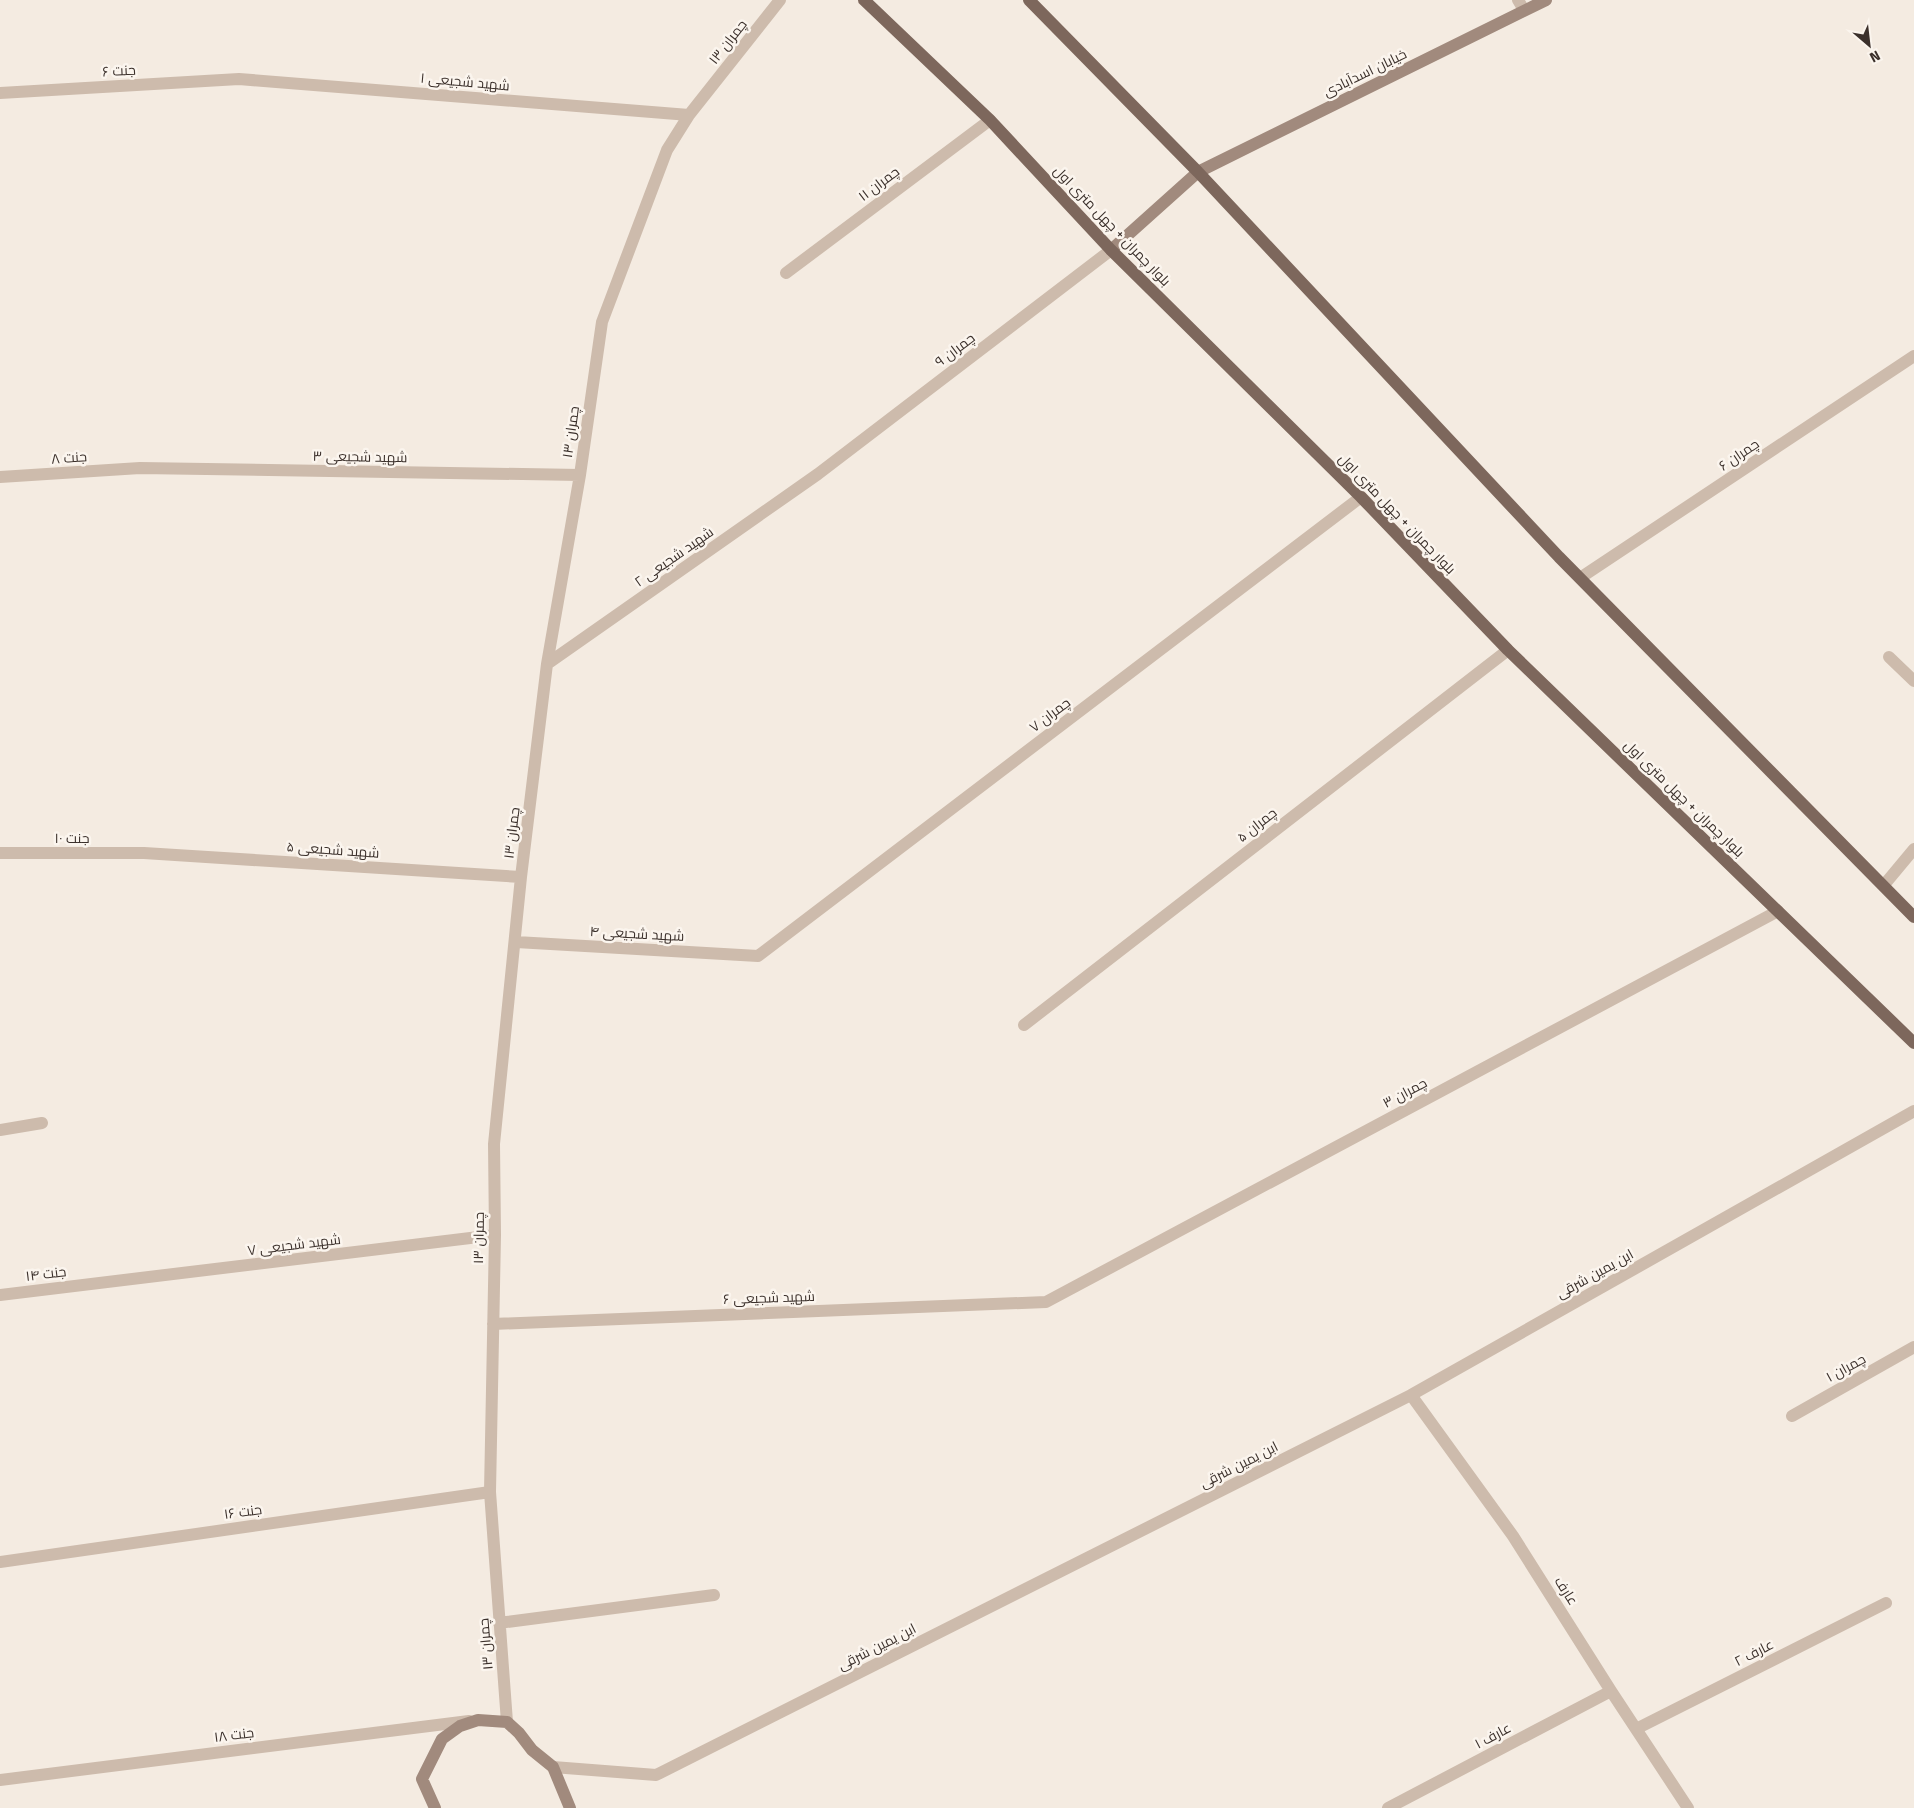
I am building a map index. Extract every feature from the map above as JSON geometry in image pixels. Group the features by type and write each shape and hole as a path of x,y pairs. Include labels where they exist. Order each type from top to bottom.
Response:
{"main road":[{"name":"بلوار چمران + چهل متری اول","path":"864,0 990,120 1112,250 1361,497 1508,650 1914,1042"},
{"path":"1029,0 1198,172 1580,578 1914,917"},
{"name":"خیابان اسدآبادی","path":"1112,250 1198,172 1521,5 1546,0"},
{"path":"436,1808 422,1780 442,1739 460,1726 472,1721 490,1720 507,1722 519,1733 532,1750 553,1767 570,1808"}],"street":[{"name":"چمران ۱۳","path":"507,1722 490,1492 495,1236 494,1144 516,942 521,877 547,664 580,475 602,322 667,150 689,115 780,0"},
{"name":"شهید شجیعی ۱","path":"239,79 689,115"},
{"name":"جنت ۶","path":"0,93 239,79"},
{"name":"چمران ۱۱","path":"786,273 990,120"},
{"name":"چمران ۹","path":"818,474 1112,250"},
{"name":"چمران ۶","path":"1580,578 1914,356"},
{"name":"شهید شجیعی ۳","path":"140,468 580,475"},
{"name":"جنت ۸","path":"0,478 140,468"},
{"name":"شهید شجیعی ۲","path":"547,664 818,474"},
{"name":"چمران ۷","path":"758,956 1361,497"},
{"name":"چمران ۵","path":"1024,1025 1508,650"},
{"path":"1889,657 1914,681"},
{"path":"1884,885 1914,850"},
{"name":"شهید شجیعی ۵","path":"144,853 521,877"},
{"name":"جنت ۱۰","path":"0,854 144,853"},
{"name":"چمران ۳","path":"1046,1302 1778,911"},
{"name":"شهید شجیعی ۴","path":"516,942 758,956"},
{"name":"ابن یمین شرقی","path":"553,1767 656,1775 1411,1395 1914,1111"},
{"path":"0,1130 42,1123"},
{"name":"شهید شجیعی ۷","path":"96,1283 495,1236"},
{"name":"جنت ۱۴","path":"0,1295 96,1283"},
{"name":"شهید شجیعی ۶","path":"493,1324 1046,1302"},
{"name":"چمران ۱","path":"1792,1416 1914,1347"},
{"name":"عارف","path":"1411,1395 1513,1536 1688,1808"},
{"name":"جنت ۱۶","path":"0,1562 490,1492"},
{"path":"499,1623 714,1595"},
{"name":"عارف ۲","path":"1636,1729 1886,1603"},
{"name":"عارف ۱","path":"1388,1808 1611,1691"},
{"name":"جنت ۱۸","path":"0,1780 472,1721"}]}
